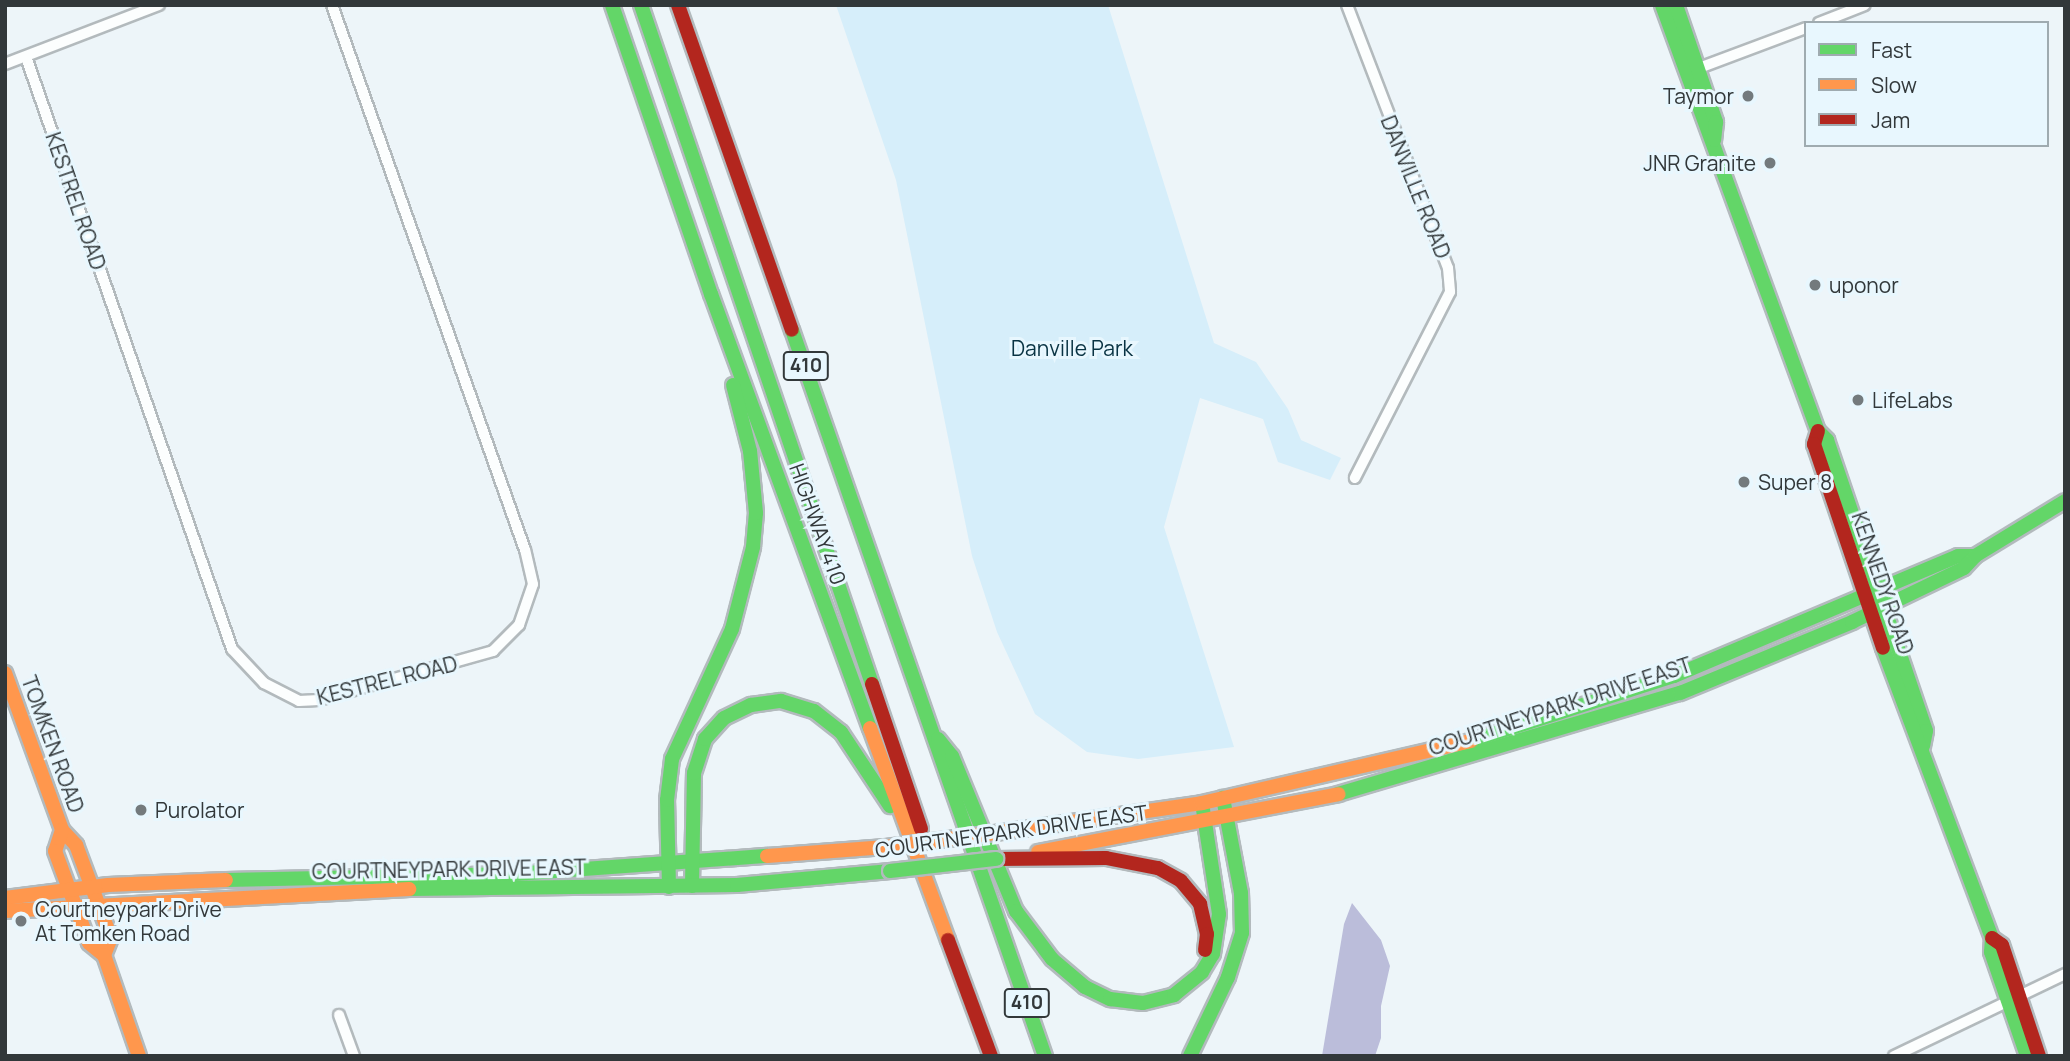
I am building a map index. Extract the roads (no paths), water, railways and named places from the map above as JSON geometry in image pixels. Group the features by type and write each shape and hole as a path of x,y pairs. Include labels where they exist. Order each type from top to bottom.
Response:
{"main road":[{"name":"HIGHWAY 410","path":"612,5 711,294 991,1056"},
{"path":"641,5 805,477 997,1056"},
{"name":"HIGHWAY 410","path":"678,5 1045,1056"},
{"name":"KENNEDY ROAD","path":"1662,5 1691,71"},
{"name":"KENNEDY ROAD","path":"1676,5 1704,128 1714,140 1818,431 1827,440 1872,595 1926,731 1923,746 1992,938 1991,951 2039,1056"},
{"path":"669,887 667,863 672,759 743,598 756,513 750,451 711,294"},
{"name":"COURTNEYPARK DRIVE EAST","path":"5,898 73,898 99,904 329,890 692,886 890,871 996,859 1206,824 1455,763 1680,693 1878,610 1964,568 1975,556 2065,501"},
{"name":"COURTNEYPARK DRIVE EAST","path":"5,911 73,898 92,888 308,876 514,874 886,847 1202,803 1451,748 1674,676 1872,595 1958,556 1975,556"},
{"name":"TOMKEN ROAD","path":"5,673 62,830 76,845 111,938 104,955"},
{"path":"692,886 694,774 705,739 724,718 751,705 781,701 814,711 841,732 895,815 959,968"},
{"path":"929,728 952,756 1016,911 1052,959 1085,987 1124,1002 1160,1000 1185,988 1208,963 1219,928 1202,803"},
{"path":"1190,1056 1228,977 1242,933 1241,893 1223,797"},
{"name":"TOMKEN ROAD","path":"62,830 55,851 89,943 104,955 139,1056"},
{"path":"996,859 1128,860 1158,868 1181,881 1200,904 1207,934 1201,961 1185,988"},
{"name":"KENNEDY ROAD","path":"2014,999 2027,1056"}],"street":[{"path":"5,64 159,5"},
{"name":"KESTREL ROAD","path":"26,57 232,649 264,683 299,701 319,700 493,651 519,625 533,584 527,557 332,5"},
{"name":"DANVILLE ROAD","path":"1347,5 1448,268 1450,292 1355,478"},
{"path":"1824,21 1865,5"},
{"path":"1691,71 1804,29"},
{"path":"1894,1056 2065,974"},
{"path":"339,1015 354,1056"}],"place":[{"name":"Taymor","path":"1748,96"},
{"name":"JNR Granite","path":"1770,163"},
{"name":"uponor","path":"1815,285"},
{"name":"LifeLabs","path":"1858,400"},
{"name":"Super 8","path":"1744,482"},
{"name":"Purolator","path":"141,810"},
{"name":"Courtneypark Drive At Tomken Road","path":"21,921"}],"park label":[{"name":"Danville Park","path":"1072,348"}]}
